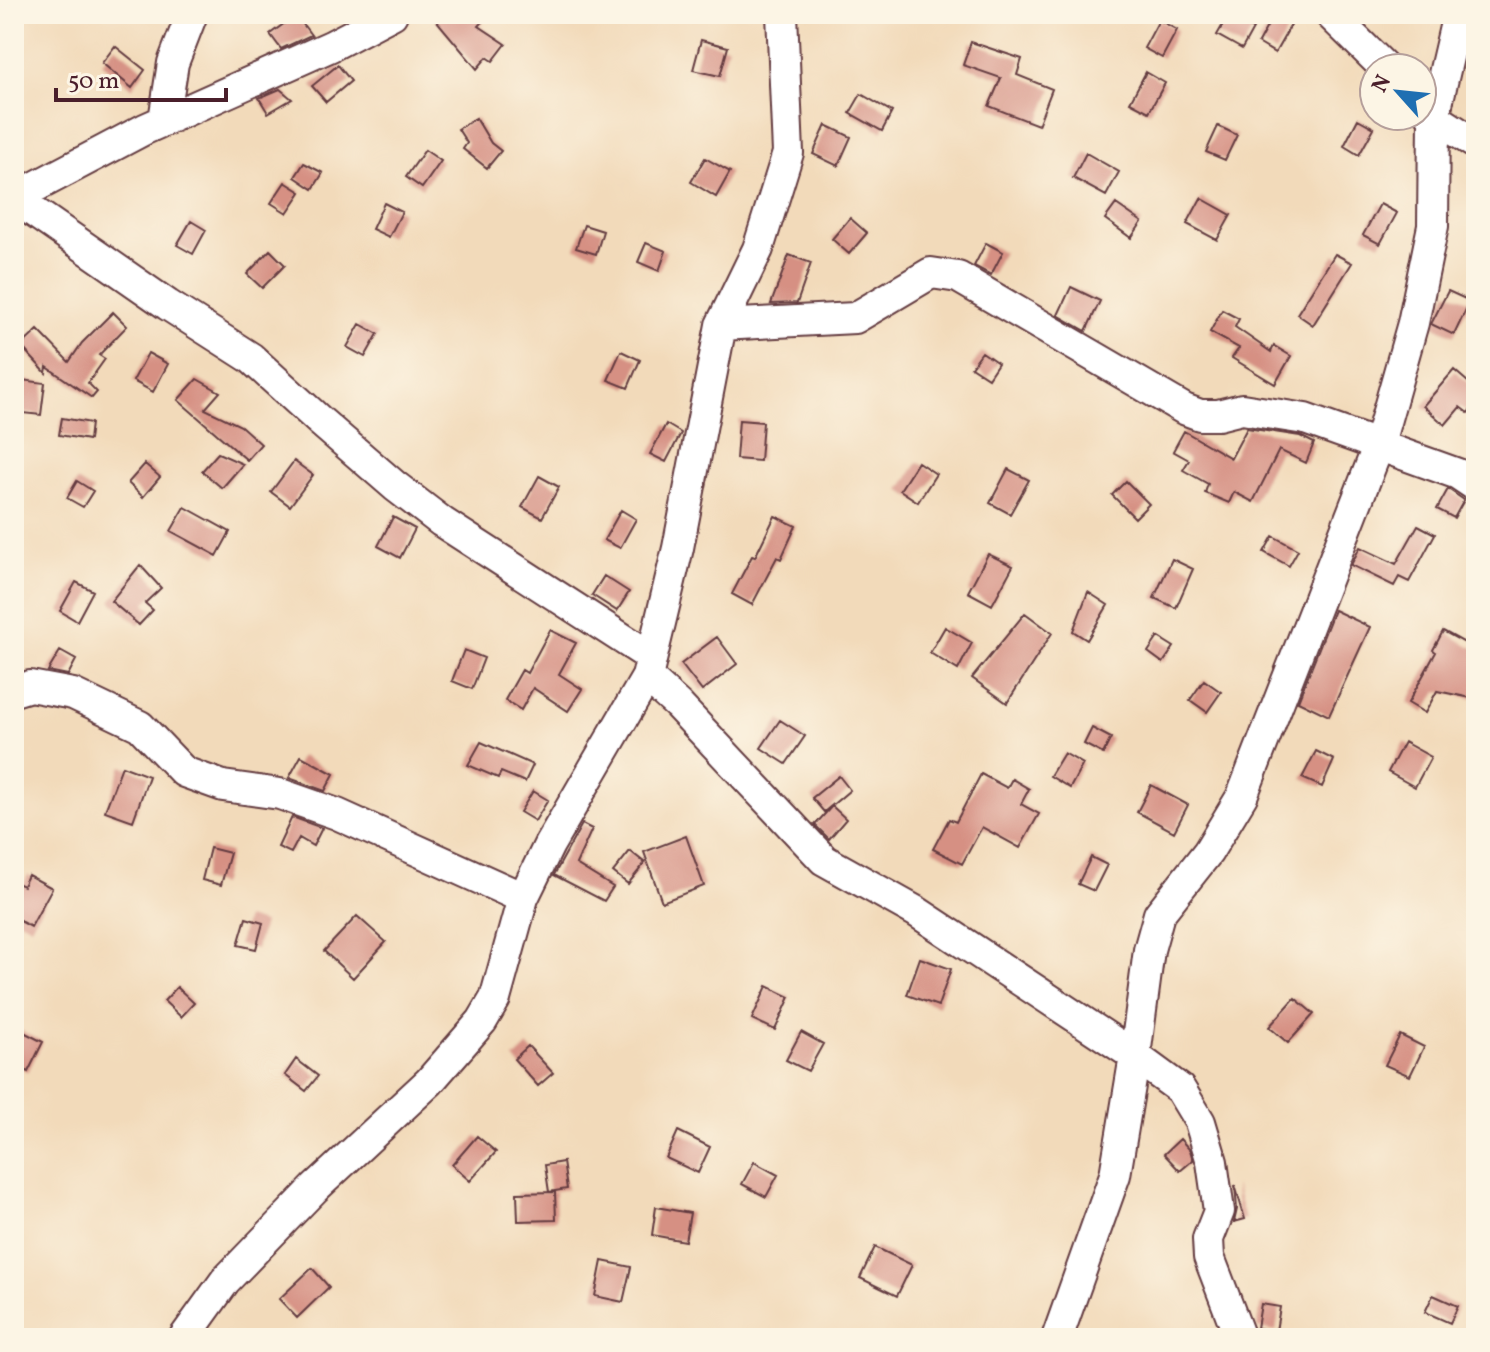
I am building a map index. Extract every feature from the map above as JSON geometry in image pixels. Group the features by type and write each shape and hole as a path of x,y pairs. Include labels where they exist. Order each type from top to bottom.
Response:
{"street":[{"path":"164,120 173,63 192,14"},
{"path":"392,14 331,46 164,120 14,198 155,297 251,358 363,459 442,522 649,667 678,705 824,860 917,912 1180,1089 1200,1122 1212,1162 1219,1211 1208,1239 1209,1257 1240,1338"},
{"path":"184,1338 225,1281 315,1188 429,1082 482,1021 495,999 523,898 549,845 649,667 678,548 721,325 758,249 788,153 782,14"},
{"path":"1330,14 1369,52"},
{"path":"1438,79 1458,14"},
{"path":"1438,118 1476,144"},
{"path":"1057,1338 1115,1175 1149,950 1159,914 1208,852 1242,796 1378,447 1413,323 1433,226 1429,132"},
{"path":"721,325 855,318 931,273 958,277 1184,409 1200,415 1218,415 1242,409 1305,419 1458,474 1476,486"},
{"path":"14,691 30,686 73,694 140,726 184,772 223,786 280,794 337,814 523,898"}],"building":[{"path":"431,14 490,14 479,26 506,44 493,61 487,57 477,69"},
{"path":"1274,14 1292,23 1275,53 1258,43"},
{"path":"296,15 311,35 281,49 270,34"},
{"path":"1228,16 1253,29 1242,49 1217,35"},
{"path":"1159,20 1177,30 1162,58 1144,48"},
{"path":"701,40 728,47 720,76 693,70"},
{"path":"971,42 1022,59 1017,75 1052,89 1038,125 989,106 1001,78 963,65"},
{"path":"115,46 145,70 132,88 102,63"},
{"path":"338,65 351,81 326,102 312,86"},
{"path":"1146,72 1165,83 1149,112 1130,102"},
{"path":"280,89 292,99 268,113 259,98"},
{"path":"861,94 892,112 882,131 850,113"},
{"path":"476,118 491,143 501,151 487,168 463,149 467,143 458,129"},
{"path":"1358,119 1358,132 1372,132 1359,155 1344,146"},
{"path":"826,125 851,137 838,166 813,154"},
{"path":"1218,126 1237,135 1225,160 1206,152"},
{"path":"425,150 441,161 422,188 406,177"},
{"path":"1086,153 1119,172 1106,196 1073,178"},
{"path":"705,158 730,172 716,197 691,182"},
{"path":"304,163 323,173 313,189 295,177"},
{"path":"285,182 301,192 287,213 271,203"},
{"path":"1201,198 1231,215 1217,240 1187,224"},
{"path":"384,203 402,212 389,237 372,229"},
{"path":"1116,204 1142,222 1131,238 1105,219"},
{"path":"1380,204 1397,213 1380,244 1363,235"},
{"path":"850,218 867,233 849,254 832,239"},
{"path":"191,221 206,230 193,254 177,245"},
{"path":"584,225 603,231 596,254 576,248"},
{"path":"646,243 666,251 659,271 638,262"},
{"path":"986,243 1003,252 991,275 974,266"},
{"path":"270,250 285,265 262,288 247,274"},
{"path":"1335,254 1352,263 1313,325 1297,314"},
{"path":"789,255 811,263 797,303 771,304"},
{"path":"1071,287 1100,301 1086,331 1058,315"},
{"path":"1448,291 1470,301 1454,335 1431,324"},
{"path":"1222,310 1239,319 1235,327 1271,352 1274,346 1291,356 1275,384 1232,358 1239,348 1210,332"},
{"path":"113,312 127,326 99,355 105,359 88,383 97,392 92,398 47,367 46,373 21,346 38,330 69,362 82,343"},
{"path":"360,324 378,334 365,357 347,347"},
{"path":"621,351 640,360 628,388 608,380"},
{"path":"982,352 998,363 988,378 971,367"},
{"path":"148,353 168,364 153,392 133,381"},
{"path":"1454,370 1476,389 1476,404 1468,413 1460,407 1445,425 1423,406"},
{"path":"14,379 45,383 41,415 14,412"},
{"path":"197,379 220,392 205,409 241,426 261,444 247,460 178,400"},
{"path":"62,418 91,423 89,440 59,435"},
{"path":"739,420 763,422 760,461 736,459"},
{"path":"666,424 681,433 666,462 650,454"},
{"path":"1247,428 1300,436 1314,443 1306,463 1279,450 1253,502 1234,492 1229,503 1205,493 1208,484 1183,470 1189,460 1173,451 1184,431 1231,458"},
{"path":"218,453 243,464 222,488 202,471"},
{"path":"294,461 313,475 290,506 271,492"},
{"path":"918,462 936,474 918,502 900,490"},
{"path":"145,464 160,477 143,497 128,483"},
{"path":"1008,469 1029,480 1010,514 990,503"},
{"path":"539,476 559,487 542,518 522,507"},
{"path":"77,481 93,491 83,507 67,498"},
{"path":"1126,481 1149,504 1135,518 1112,495"},
{"path":"1448,489 1464,500 1454,518 1437,509"},
{"path":"185,507 230,532 217,556 171,531"},
{"path":"621,510 636,519 620,548 604,540"},
{"path":"775,516 796,526 781,559 777,557 752,605 732,594"},
{"path":"393,517 415,529 400,558 378,546"},
{"path":"1418,525 1435,534 1409,582 1399,577 1394,586 1351,565 1360,547 1396,564"},
{"path":"1273,536 1298,550 1289,566 1264,552"},
{"path":"988,554 1013,566 992,605 968,592"},
{"path":"1172,559 1193,569 1176,608 1154,598"},
{"path":"140,565 161,588 145,603 153,610 139,625 111,601"},
{"path":"604,576 629,592 617,611 592,595"},
{"path":"76,582 93,591 77,621 60,611"},
{"path":"1088,592 1108,605 1087,640 1073,631"},
{"path":"1334,610 1370,627 1329,716 1298,701"},
{"path":"1025,613 1052,633 1007,703 972,678"},
{"path":"945,627 972,643 958,670 930,653"},
{"path":"550,630 576,643 559,674 582,689 568,711 533,688 521,710 505,700 522,670 527,673"},
{"path":"1443,631 1476,649 1476,699 1437,691 1425,713 1408,703 1436,652 1433,650"},
{"path":"717,637 737,664 702,691 681,664"},
{"path":"1158,637 1174,647 1163,663 1148,652"},
{"path":"464,650 484,658 472,689 452,681"},
{"path":"60,651 76,660 68,675 48,671"},
{"path":"1204,680 1221,692 1207,712 1190,700"},
{"path":"780,720 805,736 786,764 761,748"},
{"path":"1092,728 1111,738 1103,754 1084,744"},
{"path":"481,742 533,765 525,782 501,772 498,778 468,765"},
{"path":"1404,742 1431,757 1415,787 1388,772"},
{"path":"1316,751 1334,760 1322,787 1302,778"},
{"path":"1064,753 1083,764 1070,788 1050,776"},
{"path":"301,756 334,774 325,791 289,778"},
{"path":"122,766 149,776 133,821 105,811"},
{"path":"981,774 1007,788 1012,779 1029,789 1021,804 1039,814 1020,848 982,827 962,864 933,849 949,819 956,822"},
{"path":"839,776 850,790 824,812 812,798"},
{"path":"1151,785 1188,805 1174,832 1137,812"},
{"path":"533,791 548,800 535,821 520,812"},
{"path":"832,806 846,819 829,839 815,825"},
{"path":"292,817 322,828 313,846 299,838 291,853 278,847"},
{"path":"582,824 592,829 576,864 613,887 604,901 554,875"},
{"path":"686,836 704,886 662,902 644,852"},
{"path":"210,848 230,853 221,885 202,880"},
{"path":"630,851 645,863 628,884 613,872"},
{"path":"1091,857 1107,865 1094,891 1078,884"},
{"path":"28,875 52,888 31,927 14,918 14,882 23,886"},
{"path":"357,916 386,942 353,978 324,951"},
{"path":"246,918 263,923 256,949 238,945"},
{"path":"920,958 951,969 938,1006 907,995"},
{"path":"767,986 790,997 775,1030 752,1019"},
{"path":"177,987 194,1003 181,1017 164,1001"},
{"path":"1295,998 1314,1014 1288,1043 1269,1027"},
{"path":"14,1027 43,1042 28,1072 14,1064"},
{"path":"801,1032 823,1044 808,1071 786,1060"},
{"path":"1400,1035 1424,1047 1410,1076 1385,1065"},
{"path":"528,1046 553,1073 538,1086 514,1059"},
{"path":"296,1059 318,1076 306,1091 285,1075"},
{"path":"678,1131 710,1147 698,1173 666,1158"},
{"path":"477,1136 496,1152 470,1181 452,1165"},
{"path":"1180,1139 1190,1150 1193,1160 1180,1171 1164,1154"},
{"path":"563,1162 567,1189 549,1192 545,1165"},
{"path":"754,1162 778,1175 766,1197 742,1184"},
{"path":"1235,1185 1245,1219 1234,1222 1237,1209"},
{"path":"555,1192 556,1220 518,1221 517,1193"},
{"path":"656,1207 690,1213 685,1241 652,1235"},
{"path":"875,1247 912,1265 897,1296 860,1278"},
{"path":"602,1261 631,1267 623,1302 595,1296"},
{"path":"312,1268 329,1287 297,1318 279,1299"},
{"path":"1433,1295 1458,1306 1450,1323 1425,1312"},
{"path":"1261,1304 1280,1307 1276,1331 1257,1328"}]}
